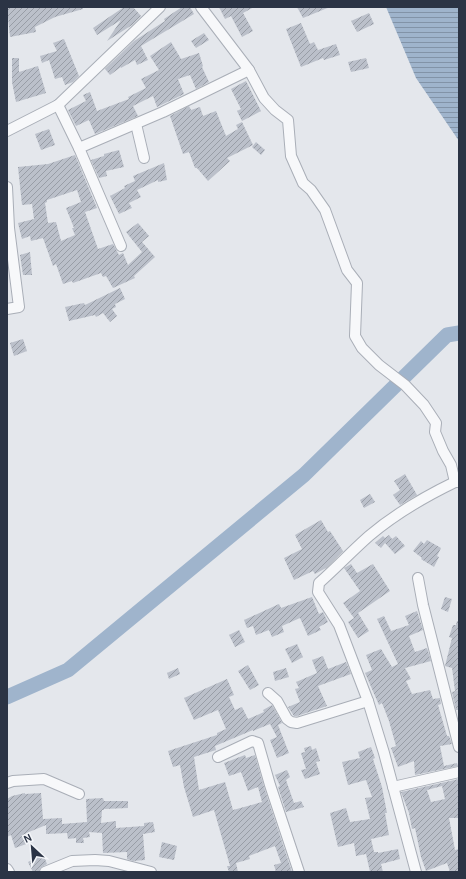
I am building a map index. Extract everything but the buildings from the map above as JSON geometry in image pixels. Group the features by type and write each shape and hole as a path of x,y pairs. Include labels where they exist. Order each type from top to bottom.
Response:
{"street":[{"path":"7,131 58,105 160,7"},
{"path":"201,7 249,70 264,98 288,120 291,156 303,183 311,190 325,210 347,270 356,283 355,336 362,348 379,365 410,390 424,405 436,423 435,432 451,465 457,482 425,496 395,516 368,537 319,583 318,592 340,625 368,701 384,753 416,872"},
{"path":"79,148 136,124 249,70"},
{"path":"58,105 79,148 122,246"},
{"path":"136,124 144,158"},
{"path":"7,187 9,228 19,308 7,309"},
{"path":"418,578 459,747"},
{"path":"268,693 277,701 287,720 291,722 297,722 368,701"},
{"path":"218,757 252,741 258,743 270,785 299,872"},
{"path":"393,787 459,772"},
{"path":"7,783 44,779 80,794"},
{"path":"45,872 72,861 95,860 109,861 151,872"}],"water":[{"path":"386,7 459,7 459,141 416,78"}],"waterway":[{"path":"7,697 68,670 304,475 447,335 459,333"}]}
